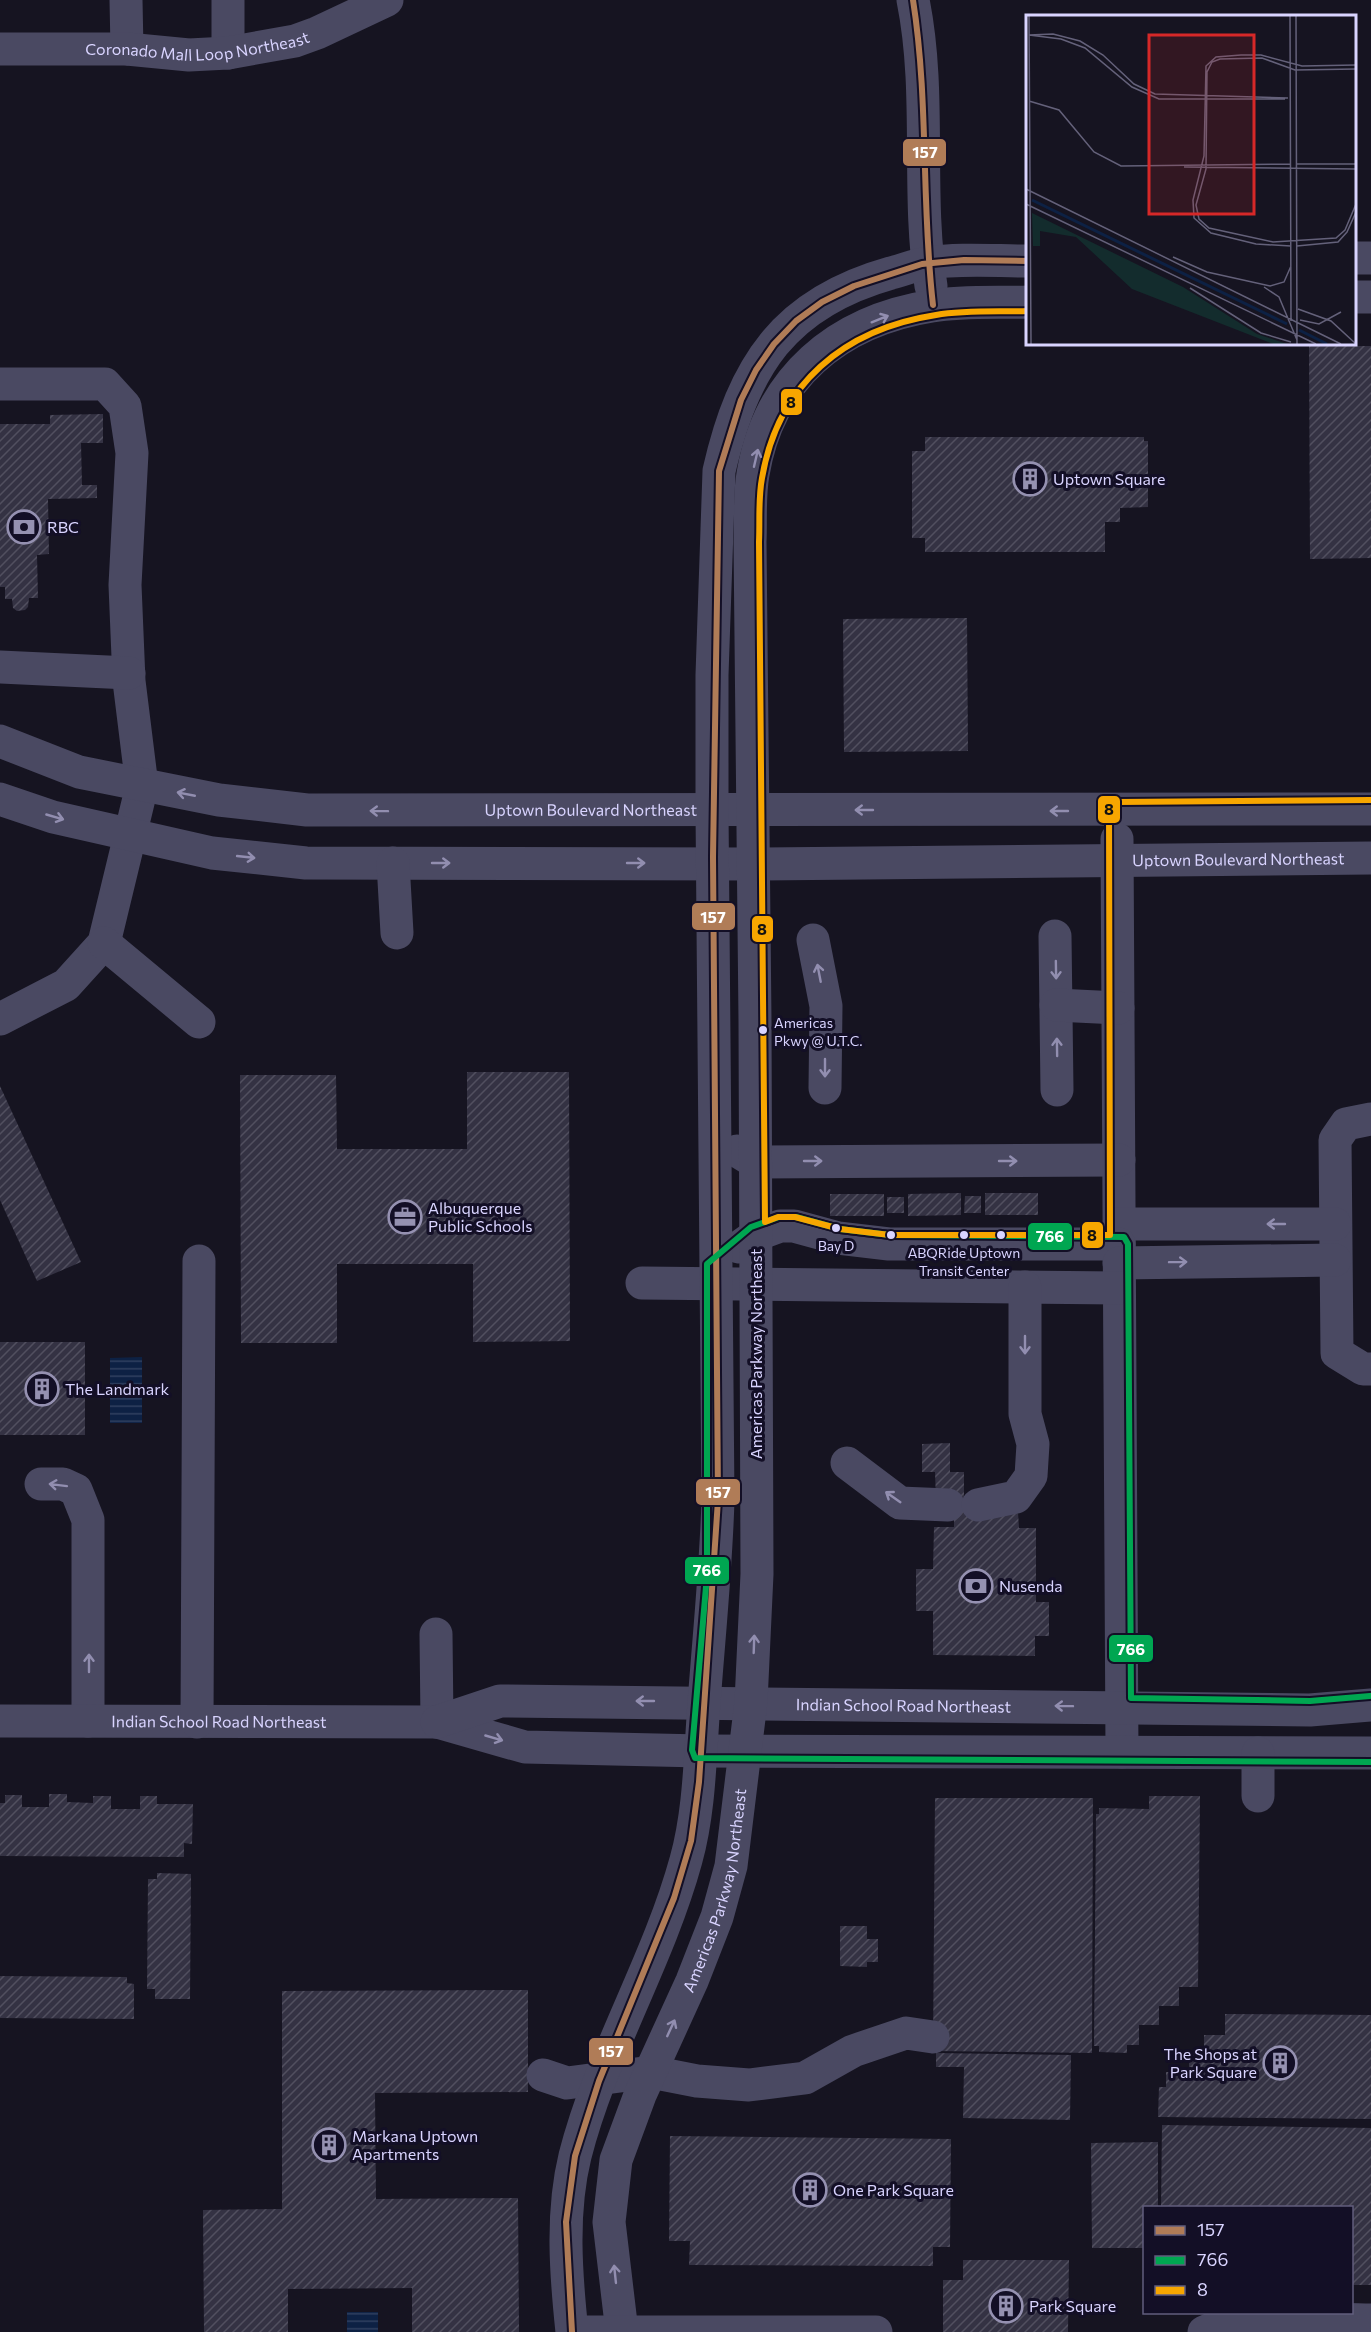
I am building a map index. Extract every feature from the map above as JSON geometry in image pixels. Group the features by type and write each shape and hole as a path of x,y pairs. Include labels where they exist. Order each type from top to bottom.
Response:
{"street":[{"path":"126,0 127,49"},
{"path":"228,0 228,53"},
{"name":"Coronado Mall Loop Northeast","path":"0,49 127,49 189,55 228,53 272,47 306,37 387,0"},
{"path":"913,0 922,68 927,263 933,305"},
{"name":"Americas Parkway Northeast","path":"573,2332 568,2291 567,2215 574,2159 600,2080 673,1905 687,1857 701,1751 716,1554 712,675 719,471 726,440 746,385 774,342 795,320 826,299 871,279 927,263 1026,261"},
{"name":"Americas Parkway Northeast","path":"622,2332 609,2222 616,2160 717,1917 730,1866 751,1702 756,1574 756,1235 750,542 752,476 761,437 775,404 794,378 834,343 860,327 889,315 933,305 1026,302"},
{"path":"0,384 105,384 125,406 132,453 125,585 129,673 142,786 104,944 66,985 0,1019"},
{"path":"0,667 129,673"},
{"name":"Uptown Boulevard Northeast","path":"0,741 79,772 219,800 307,810 1371,809"},
{"name":"Uptown Boulevard Northeast","path":"0,798 53,817 212,854 306,862 753,864 1371,858"},
{"path":"1118,811 1122,1752"},
{"path":"393,862 397,933"},
{"path":"1055,936 1057,1090"},
{"path":"813,940 826,1006 825,1088"},
{"path":"104,944 199,1022"},
{"path":"1056,1005 1118,1008"},
{"path":"714,1109 727,1140 740,1154 755,1162 1119,1160"},
{"path":"1371,1119 1346,1124 1335,1140 1336,1353 1363,1369 1371,1369"},
{"path":"642,1283 715,1276 756,1284 1025,1287 1119,1255 1335,1224"},
{"path":"715,1276 756,1235 787,1226 838,1238 889,1244 1119,1255 1335,1260"},
{"path":"196,1722 199,1261"},
{"path":"847,1463 900,1503 963,1505 1016,1497 1031,1476 1033,1444 1025,1414 1025,1287"},
{"path":"41,1484 63,1484 76,1490 88,1521 88,1721"},
{"path":"436,1634 437,1722"},
{"name":"Indian School Road Northeast","path":"437,1722 500,1701 1310,1710 1371,1705"},
{"name":"Indian School Road Northeast","path":"0,1721 437,1722 525,1747 701,1751 1371,1754"},
{"path":"1258,1753 1258,1796"},
{"path":"543,2075 567,2083 651,2072 697,2081 749,2085 805,2078 853,2051 906,2033 933,2037"},
{"path":"1204,2332 1221,2324 1259,2321 1339,2321"},
{"path":"573,2332 876,2332"}],"water":[{"path":"142,1357 142,1423 110,1423 110,1358"},
{"path":"347,2312 378,2312 378,2332 347,2332"}],"building":[{"path":"1309,346 1371,346 1371,558 1310,559"},
{"name":"RBC","path":"103,414 103,443 81,443 82,485 97,485 97,498 48,499 49,554 37,555 38,598 29,598 28,607 17,611 13,608 12,599 5,599 5,587 0,587 0,424 50,424 50,415"},
{"name":"Uptown Square","path":"925,437 1144,437 1144,441 1148,441 1148,507 1120,508 1120,522 1105,522 1105,552 925,552 925,538 912,538 912,451 925,451"},
{"path":"967,618 968,751 844,752 843,619"},
{"name":"Albuquerque Public Schools","path":"467,1072 569,1072 570,1341 473,1342 473,1264 337,1264 337,1343 241,1343 240,1075 336,1075 337,1149 467,1149"},
{"path":"0,1086 81,1262 37,1281 0,1200"},
{"path":"961,1193 961,1215 908,1216 908,1194"},
{"path":"985,1193 1038,1193 1038,1215 985,1215"},
{"path":"830,1194 884,1194 884,1216 830,1216"},
{"path":"965,1196 981,1196 981,1213 964,1213"},
{"path":"887,1197 904,1197 904,1213 887,1213"},
{"name":"The Landmark","path":"0,1342 85,1342 85,1435 0,1435"},
{"name":"Nusenda","path":"950,1443 950,1472 964,1472 964,1499 1018,1512 1019,1528 1036,1528 1036,1602 1049,1602 1049,1636 1035,1636 1035,1656 933,1655 933,1611 916,1611 916,1569 933,1569 934,1527 954,1527 954,1512 936,1500 935,1472 922,1472 922,1444"},
{"path":"49,1794 67,1794 67,1802 93,1803 93,1796 111,1796 111,1809 140,1809 140,1796 157,1796 157,1804 193,1804 192,1844 184,1843 184,1857 0,1856 0,1803 5,1803 5,1795 22,1795 22,1807 49,1807"},
{"path":"1149,1796 1200,1796 1198,1987 1179,1987 1179,2006 1159,2006 1159,2025 1139,2025 1139,2045 1127,2045 1127,2053 1099,2052 1099,2046 1094,2046 1096,1814 1099,1814 1099,1808 1149,1809"},
{"path":"935,1798 1093,1798 1092,2053 933,2051"},
{"path":"157,1873 191,1874 190,1999 155,1999 155,1989 147,1989 148,1879 157,1879"},
{"path":"840,1926 867,1926 867,1939 878,1939 878,1962 867,1962 867,1967 840,1966"},
{"path":"0,1976 127,1977 127,1983 134,1984 134,2019 0,2018"},
{"name":"Markana Uptown Apartments","path":"528,1990 528,2092 375,2093 376,2199 518,2198 519,2332 412,2332 412,2288 288,2289 288,2332 204,2332 203,2210 282,2209 282,1991"},
{"name":"The Shops at Park Square","path":"1225,2014 1371,2015 1371,2119 1158,2117 1159,2087 1166,2087 1166,2072 1189,2072 1189,2054 1204,2054 1204,2035 1225,2035"},
{"path":"936,2053 1071,2055 1070,2120 963,2118 964,2067 936,2067"},
{"path":"1162,2125 1371,2128 1371,2285 1353,2285 1353,2206 1161,2206"},
{"name":"One Park Square","path":"670,2136 951,2139 950,2247 933,2247 933,2266 689,2265 690,2241 669,2241"},
{"path":"1158,2142 1158,2206 1143,2206 1143,2248 1092,2248 1091,2143"},
{"name":"Park Square","path":"963,2260 1069,2260 1068,2332 943,2332 943,2280 963,2280"}],"transit line":[{"name":"157","path":"913,0 921,76 927,229 933,305"},
{"name":"157","path":"572,2332 566,2222 575,2156 599,2081 674,1898 691,1841 699,1782 718,1500 713,857 719,471 741,400 756,370 774,344 796,321 822,302 854,286 922,264 964,260 1026,261"},
{"name":"8","path":"1026,311 947,313 903,322 872,333 845,348 820,366 800,389 783,415 770,445 761,486 759,542 765,1222 778,1217 795,1217 840,1229 890,1235 1110,1235 1109,806 1117,802 1371,800"},
{"name":"766","path":"1370,1696 1310,1701 1131,1698 1128,1244 1124,1237 890,1235 840,1229 796,1217 779,1217 751,1227 707,1264 707,1575 692,1750 695,1758 1371,1762"}],"place":[{"name":"Uptown Square","path":"1030,479"},
{"name":"RBC","path":"24,527"},
{"name":"Americas Pkwy @ U.T.C.","path":"763,1030"},
{"name":"Albuquerque Public Schools","path":"405,1217"},
{"name":"Bay D","path":"836,1228"},
{"name":"ABQRide Uptown Transit Center","path":"964,1235"},
{"name":"The Landmark","path":"42,1389"},
{"name":"Nusenda","path":"976,1586"},
{"name":"The Shops at Park Square","path":"1280,2063"},
{"name":"Markana Uptown Apartments","path":"329,2145"},
{"name":"One Park Square","path":"810,2190"},
{"name":"Park Square","path":"1006,2306"}]}
